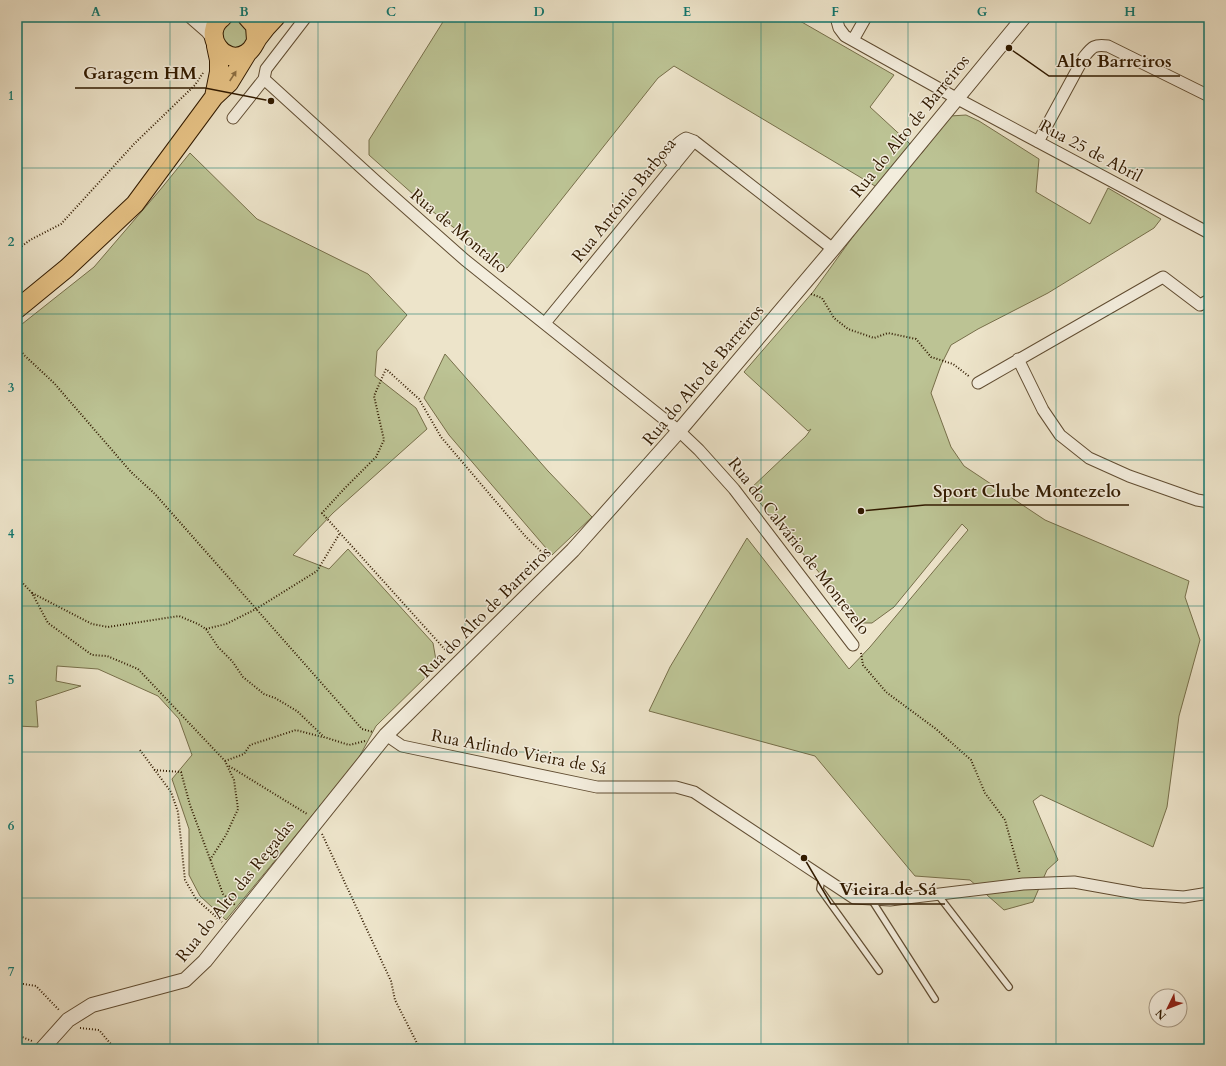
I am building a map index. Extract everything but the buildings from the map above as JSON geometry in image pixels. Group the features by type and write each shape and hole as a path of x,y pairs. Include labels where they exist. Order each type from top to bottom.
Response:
{"main road":[{"path":"214,97 219,72 219,60 213,32 215,25 223,17"},
{"path":"17,309 67,268 135,204 214,97 229,83 252,46 255,26 247,17"},
{"path":"215,43 221,52 227,55 234,57 242,56 276,17"}],"street":[{"path":"192,17 208,31 215,43"},
{"path":"210,17 215,17"},
{"path":"233,118 264,79 266,68 306,17"},
{"name":"Rua 25 de Abril","path":"840,17 837,21 839,28 845,36 956,98 1209,233"},
{"path":"853,40 866,17"},
{"name":"Rua do Alto de Barreiros","path":"386,735 557,567 679,431 833,250 956,98 1024,17"},
{"path":"1038,142 1084,57 1090,48 1099,45 1108,46 1209,96"},
{"name":"Rua de Montalto","path":"264,79 465,260 679,431"},
{"name":"Rua António Barbosa","path":"545,323 694,142 833,250"},
{"path":"978,383 1163,277 1200,305 1209,300"},
{"path":"1018,359 1043,410 1060,435 1089,458 1129,476 1197,500 1209,502"},
{"name":"Rua do Calvário de Montezelo","path":"679,431 699,450 734,489 853,645"},
{"name":"Rua do Alto das Regadas","path":"43,1047 68,1020 92,1005 185,980 205,961 386,735"},
{"name":"Rua Arlindo Vieira de Sá","path":"386,735 402,746 597,787 676,787 694,792 854,898 890,900 1023,884"},
{"path":"1023,884 1074,882 1140,894 1184,897 1207,895"}],"lane":[{"path":"822,876 820,889 879,971"},
{"path":"937,894 1009,987"},
{"path":"871,899 935,999"}],"path":[{"path":"17,250 30,240 61,224 134,144 195,85 205,69"},
{"path":"800,289 822,298 834,318 848,329 874,338 888,333 916,339 930,357 953,364 978,383"},
{"path":"17,346 24,355 54,383 131,472 155,494 362,729 386,735"},
{"path":"458,664 322,513 376,456 384,440 374,396 386,369 419,399 441,437 526,537 557,567"},
{"path":"206,629 226,624 256,609 317,571 340,534"},
{"path":"17,577 32,593 48,622 92,655 107,656 138,669 225,760 234,780 238,809 226,835 210,860"},
{"path":"32,593 92,624 108,627 179,616 198,624 206,629 243,677 264,694 275,698 297,711 324,737"},
{"name":"Rua do Calvário de Montezelo","path":"853,645 860,650 863,665 886,692 936,729 972,760 985,793 1005,820 1023,884"},
{"path":"225,760 244,754 250,745 296,730 349,745 386,735"},
{"path":"140,750 170,792 178,812 185,880 196,899 230,929"},
{"path":"228,766 317,821 390,982 395,1000 420,1049"},
{"path":"154,770 181,772 190,805 223,894 244,912"},
{"path":"17,983 36,986 75,1027 99,1030 115,1049"},
{"path":"17,1035 43,1047"}],"green space":[{"path":"446,17 793,17 894,75 870,107 921,154 950,116 966,115 979,121 1039,159 1036,192 1090,224 1108,188 1161,219 1154,228 1048,293 978,329 951,345 941,365 931,393 951,447 964,466 1045,520 1189,581 1185,597 1200,640 1179,716 1167,807 1153,847 1041,795 1033,801 1058,860 1047,870 1033,902 1004,910 970,880 915,876 815,756 649,711 670,667 747,538 849,669 870,647 968,530 962,524 894,607 872,623 862,623 749,490 806,436 811,429 808,431 744,372 813,292 885,192 674,66 658,78 507,268 432,211 369,155 369,140"},
{"path":"237,18 246,23 250,41 237,50 223,43 221,29 228,21"},
{"path":"190,153 257,219 368,274 407,315 377,351 375,376 416,408 427,429 333,513 293,555 329,569 348,549 433,643 437,666 376,726 357,761 226,920 200,896 189,875 189,829 172,779 192,755 179,719 158,696 98,669 57,666 56,681 81,686 36,701 38,727 17,726 17,328 94,267"},
{"path":"445,354 548,471 592,517 552,555 449,435 424,398"}],"place":[{"name":"Alto Barreiros","path":"1009,48"},
{"name":"Garagem HM","path":"271,101"},
{"name":"Sport Clube Montezelo","path":"861,511"},
{"name":"Vieira de Sá","path":"804,858"}]}
